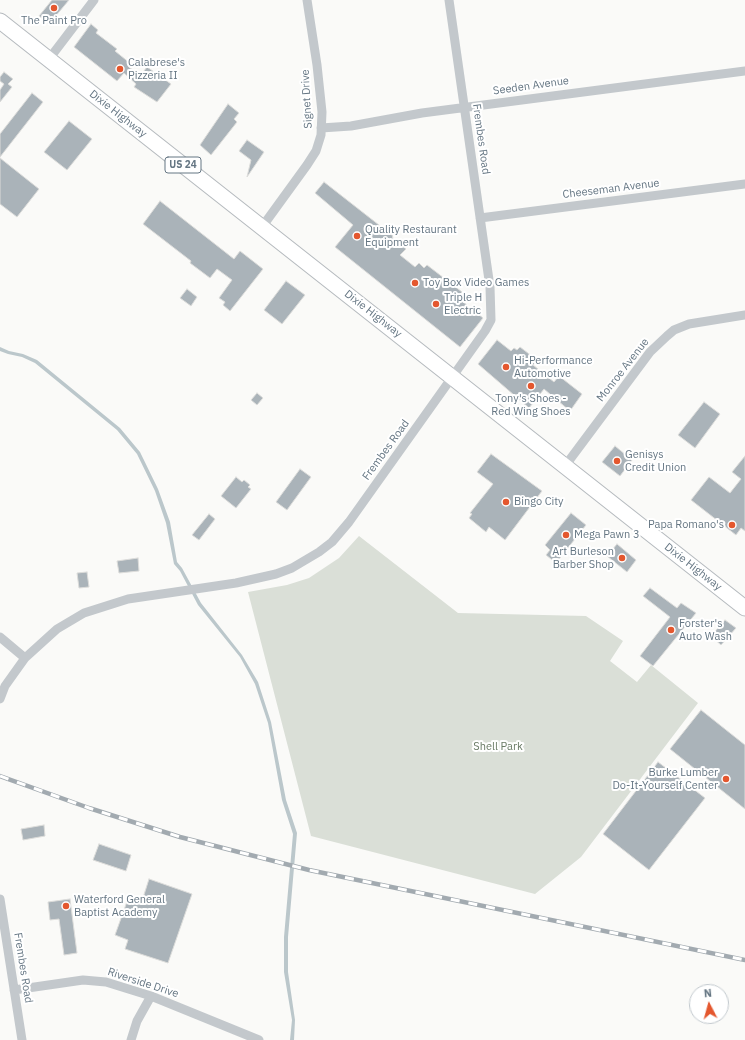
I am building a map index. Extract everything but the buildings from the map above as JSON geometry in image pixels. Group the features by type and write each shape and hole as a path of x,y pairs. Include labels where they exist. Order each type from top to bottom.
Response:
{"main road":[{"name":"Dixie Highway","path":"0,21 745,608"}],"street":[{"path":"49,59 94,0"},
{"name":"Signet Drive","path":"262,227 316,151 321,128 322,112 317,66 307,0"},
{"name":"Frembes Road","path":"0,699 5,686 24,658 57,629 84,613 102,606 128,599 236,583 276,574 304,562 332,542 348,522 485,331 491,320 492,307 490,287 449,0"},
{"name":"Seeden Avenue","path":"321,128 351,126 422,113 745,71"},
{"name":"Cheeseman Avenue","path":"480,218 745,184"},
{"name":"Monroe Avenue","path":"565,466 650,352 666,336 674,330 689,324 745,315"},
{"path":"0,637 24,658"},
{"name":"Frembes Road","path":"0,899 22,1040"},
{"name":"Riverside Drive","path":"14,990 83,980 106,982 151,996 259,1040"},
{"path":"131,1040 137,1021 151,996"}],"green space":[{"name":"Shell Park","path":"359,536 458,613 586,616 623,641 610,661 637,682 651,665 698,703 581,857 535,894 311,836 248,592 287,585 309,578 339,558"}],"shaded area":[{"path":"0,347 37,360 120,428 140,452 158,489 170,522 177,562 182,568 201,603 242,655 258,682 271,722 286,800 297,833 288,937 288,972 295,1020 294,1040 290,1040 292,1020 284,972 284,937 293,834 282,800 268,723 255,684 240,657 198,605 180,571 174,564 166,523 155,491 137,454 117,430 35,363 22,357 0,351"}],"railway":[{"path":"0,776 89,808 180,837 309,870 745,960"}],"place":[{"name":"The Paint Pro","path":"54,8"},
{"name":"Calabrese's Pizzeria II","path":"120,69"},
{"name":"Quality Restaurant Equipment","path":"357,236"},
{"name":"Toy Box Video Games","path":"415,283"},
{"name":"Triple H Electric","path":"436,304"},
{"name":"Hi-Performance Automotive","path":"506,367"},
{"name":"Tony's Shoes - Red Wing Shoes","path":"531,386"},
{"name":"Genisys Credit Union","path":"617,461"},
{"name":"Bingo City","path":"506,502"},
{"name":"Papa Romano's","path":"732,525"},
{"name":"Mega Pawn 3","path":"566,535"},
{"name":"Art Burleson Barber Shop","path":"622,558"},
{"name":"Forster's Auto Wash","path":"671,630"},
{"name":"Burke Lumber Do-It-Yourself Center","path":"726,779"},
{"name":"Waterford General Baptist Academy","path":"66,906"}]}
